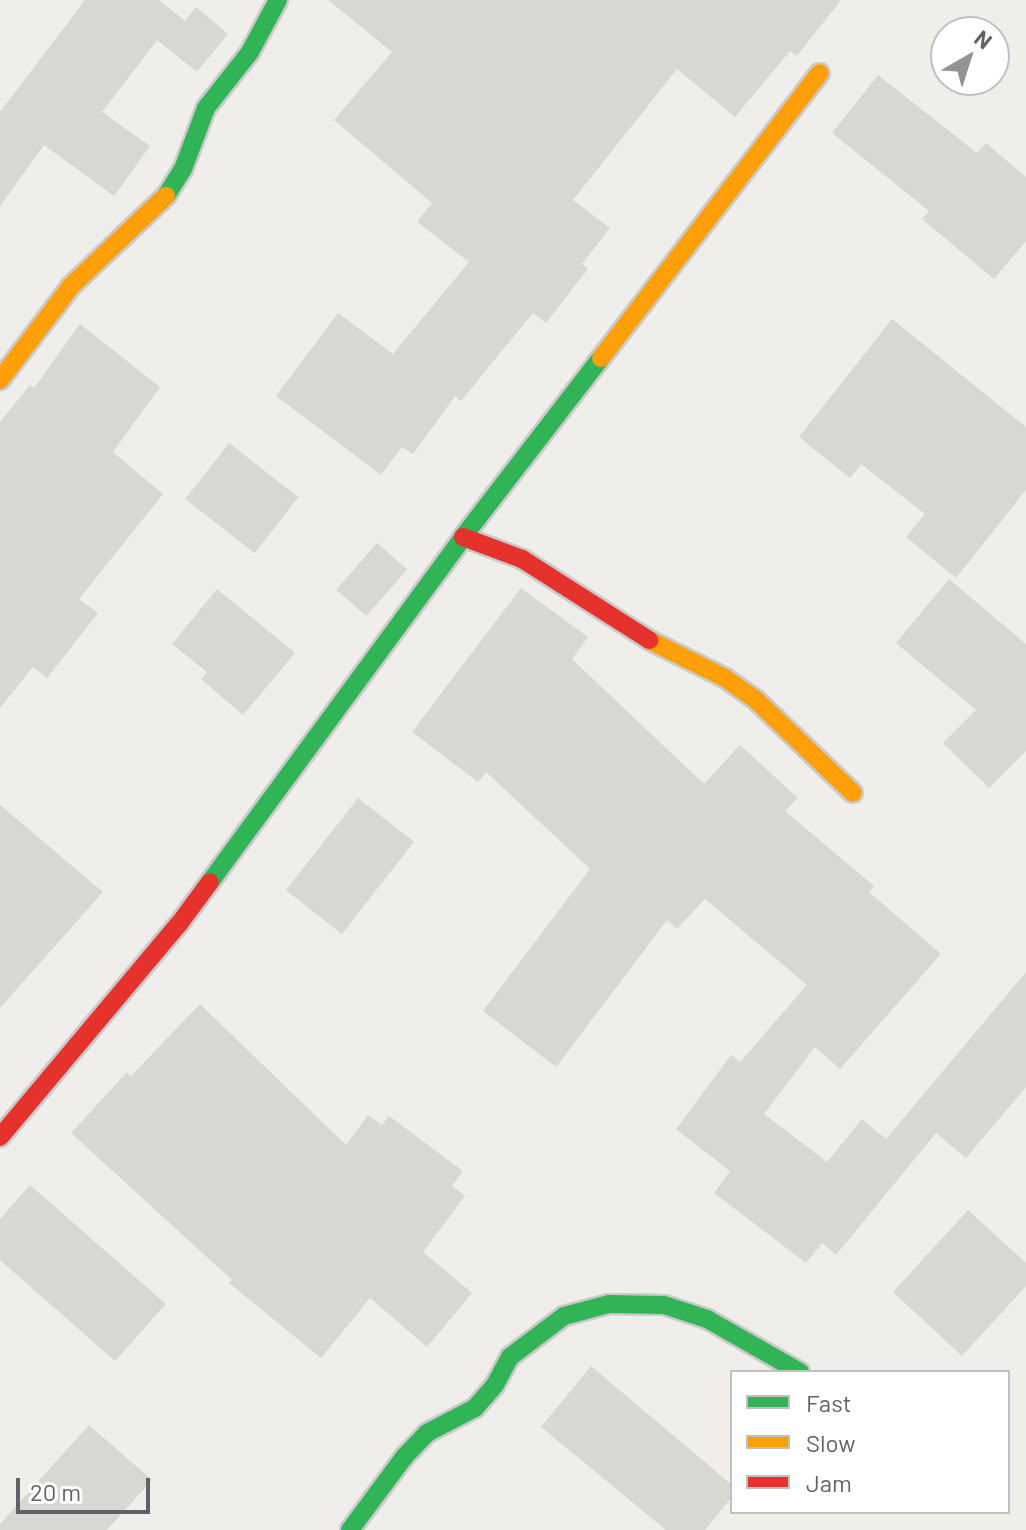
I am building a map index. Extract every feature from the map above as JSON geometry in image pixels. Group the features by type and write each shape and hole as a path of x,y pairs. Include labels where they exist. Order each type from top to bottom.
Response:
{"street":[{"path":"0,380 71,286 167,195 183,169 206,108 250,52 278,0"},
{"path":"0,1137 179,924 463,537 820,73"},
{"path":"463,537 522,559 627,629 725,678 756,700 853,793"},
{"path":"350,1530 405,1456 427,1433 475,1408 495,1385 510,1357 564,1316 609,1304 664,1305 707,1319 796,1370"}],"building":[{"path":"85,0 159,0 185,21 196,7 228,34 197,72 157,40 102,112 150,146 114,196 44,145 0,206 0,112"},
{"path":"328,0 841,0 797,56 790,51 735,117 677,69 573,200 610,228 582,264 588,269 546,323 533,313 461,401 455,396 413,454 402,447 381,475 276,396 338,313 393,354 469,262 417,222 432,203 334,120 392,52"},
{"path":"878,75 977,153 986,143 1026,177 1026,241 994,279 922,219 929,211 832,133"},
{"path":"892,319 1026,427 1026,490 956,578 906,537 925,514 861,464 850,478 799,437"},
{"path":"80,324 160,387 113,452 163,494 79,599 98,613 47,678 33,667 0,708 0,422 30,385 34,388"},
{"path":"229,443 298,497 255,553 185,499"},
{"path":"377,543 407,569 367,616 336,590"},
{"path":"949,579 1026,644 1026,751 989,788 943,743 976,710 896,643"},
{"path":"521,588 588,637 572,659 704,784 740,745 798,798 785,811 874,886 869,892 941,954 840,1069 815,1047 764,1114 827,1162 862,1119 886,1139 1026,972 1026,1087 966,1158 936,1133 836,1255 822,1243 806,1263 714,1193 730,1171 676,1129 731,1055 740,1062 807,985 705,899 677,929 667,920 556,1067 483,1011 590,869 486,772 478,782 412,732"},
{"path":"217,589 295,653 243,715 201,679 207,672 172,644"},
{"path":"358,798 414,842 342,934 286,890"},
{"path":"0,805 103,892 0,1008"},
{"path":"200,1004 346,1145 368,1115 382,1125 389,1116 463,1171 452,1186 465,1196 423,1252 472,1293 427,1347 370,1298 321,1358 229,1283 232,1280 71,1133 127,1072 131,1076"},
{"path":"30,1185 166,1304 115,1361 0,1260 0,1219"},
{"path":"968,1210 1026,1263 1026,1286 962,1356 893,1292"},
{"path":"591,1366 730,1483 730,1499 705,1530 666,1530 541,1427"},
{"path":"89,1425 152,1480 107,1530 0,1530 0,1524"}],"traffic: fast":[{"path":"166,196 183,169 206,108 250,52 278,0"},
{"path":"210,882 463,537 601,358"},
{"path":"350,1530 405,1456 427,1433 475,1408 495,1385 510,1357 564,1316 609,1304 664,1305 707,1319 796,1370"}],"traffic: slow":[{"path":"601,358 820,73"},
{"path":"0,380 71,286 166,196"},
{"path":"649,640 725,678 756,700 853,793"}],"traffic: jam":[{"path":"463,537 522,559 649,640"},
{"path":"0,1137 179,924 210,882"}]}
